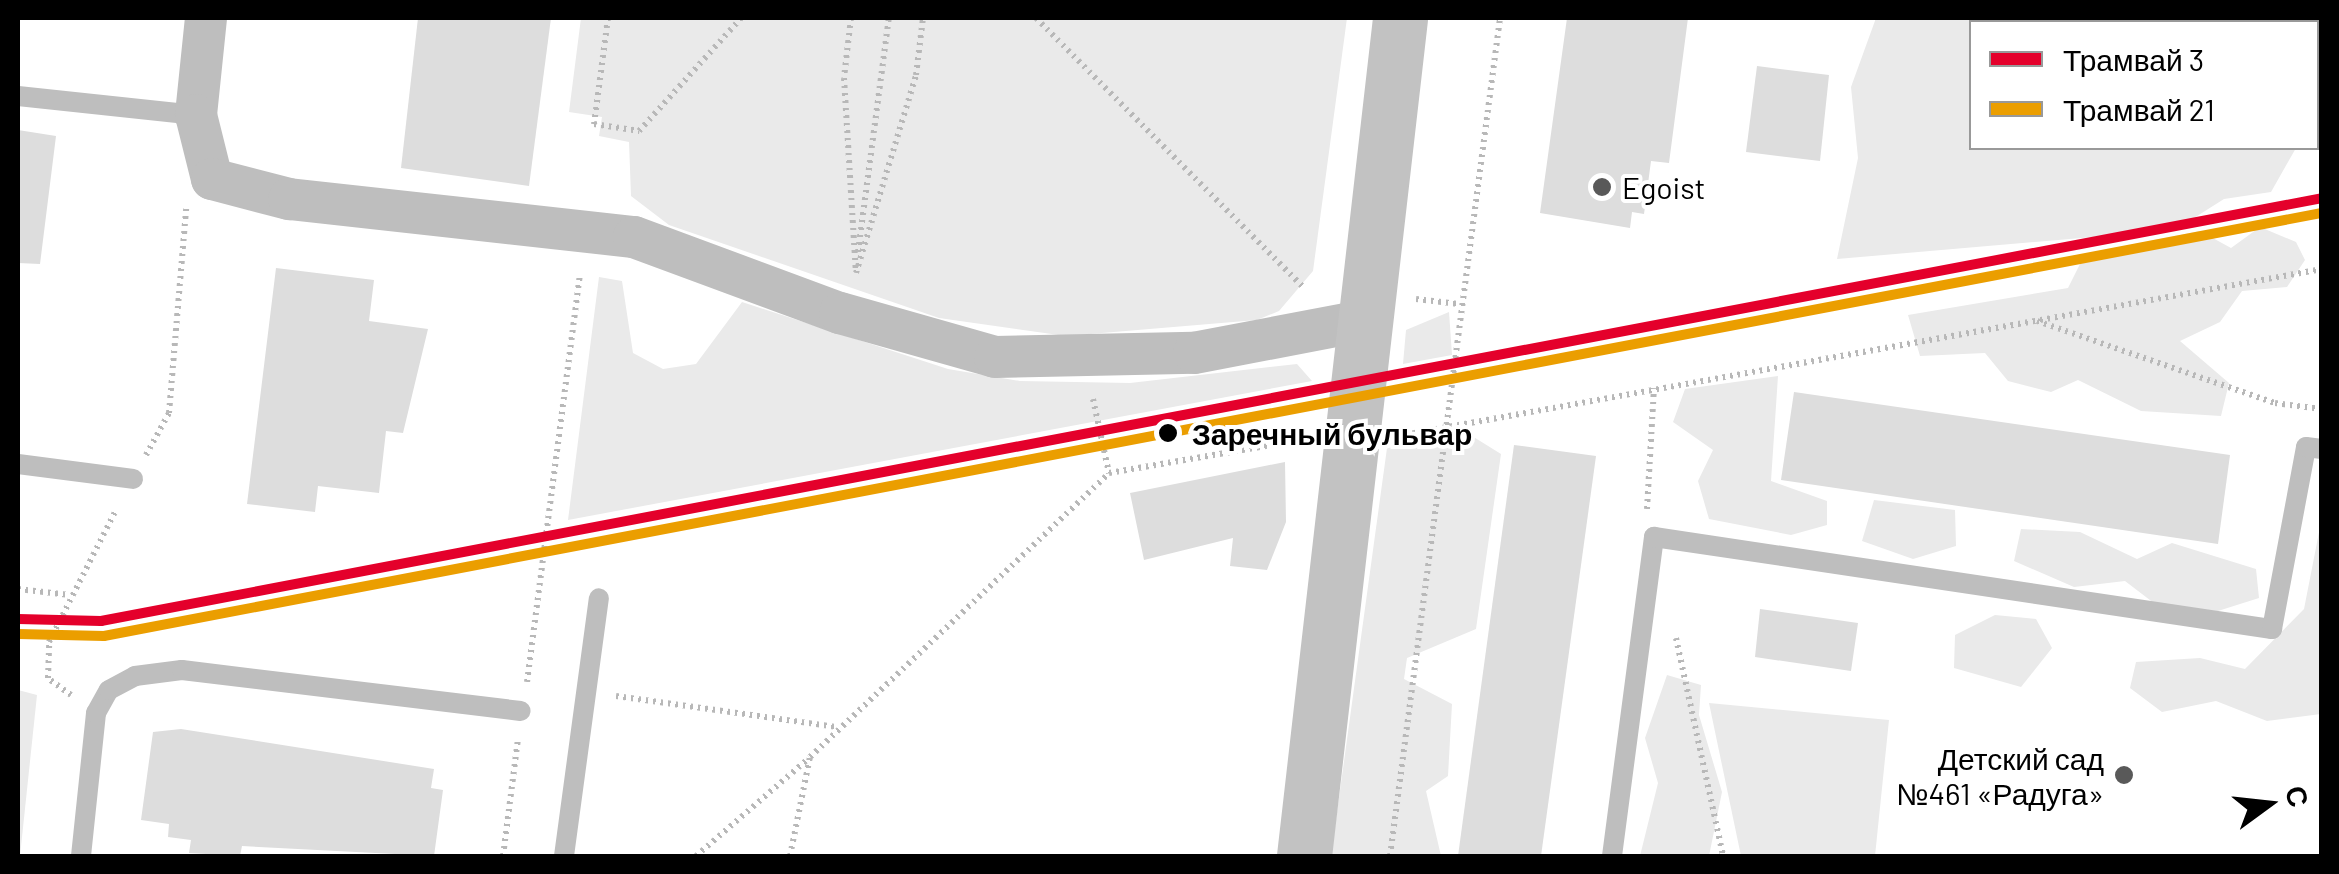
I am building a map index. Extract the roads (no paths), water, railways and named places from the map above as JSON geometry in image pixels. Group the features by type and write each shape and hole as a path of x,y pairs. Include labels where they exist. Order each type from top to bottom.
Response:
{"street":[{"path":"206,18 196,115 212,179 289,199 634,237 840,312 995,357 1194,353 1362,307"},
{"path":"1304,856 1357,438 1362,307 1400,18"}],"lane":[{"path":"18,96 196,115"},
{"path":"1612,856 1654,537 2272,629 2306,446 2322,449"},
{"path":"18,464 133,479"},
{"path":"564,856 599,598"},
{"path":"81,856 96,714 109,690 134,676 182,670 521,711"}],"tram line":[{"name":"3","path":"18,619 101,621 2322,198"},
{"name":"21","path":"18,634 104,636 2322,213"}],"place":[{"name":"Egoist","path":"1602,187"},
{"name":"Заречный бульвар","path":"1168,433"},
{"name":"Детский сад №461 «Радуга»","path":"2124,775"}]}
